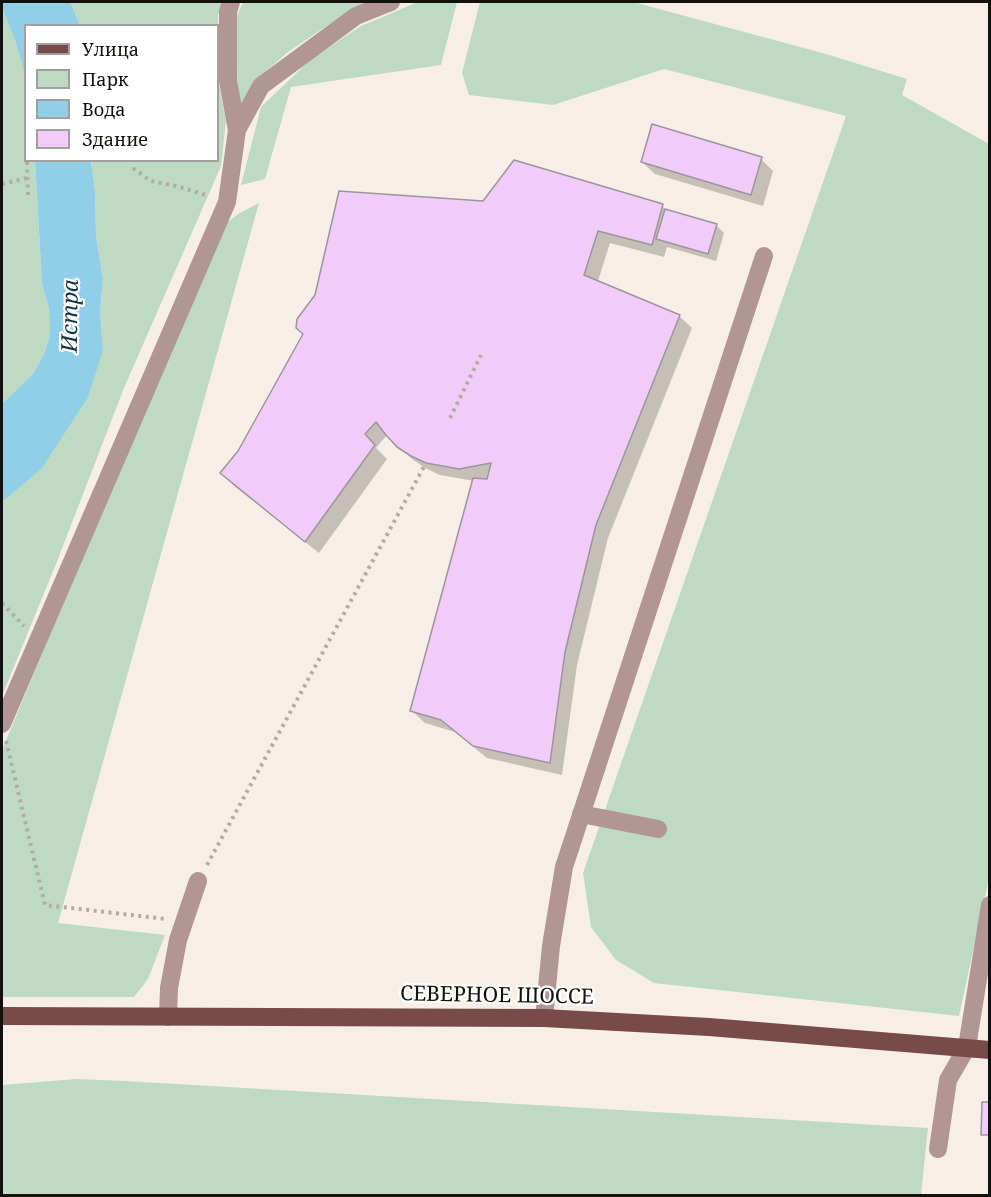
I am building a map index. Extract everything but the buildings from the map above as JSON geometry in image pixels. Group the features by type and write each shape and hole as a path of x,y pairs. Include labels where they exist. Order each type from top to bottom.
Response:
{"main road":[{"name":"СЕВЕРНОЕ ШОССЕ","path":"2,1016 544,1018 709,1028 990,1050"}],"street":[{"path":"3,730 37,641 227,202 237,130 228,81 228,12 231,2"},
{"path":"237,130 261,86 356,16 392,2"},
{"path":"544,1018 551,946 564,867 764,256"},
{"path":"581,814 658,829"},
{"path":"168,1017 169,988 177,940 198,881"},
{"path":"938,1149 948,1080 967,1047 990,904"}],"path":[{"path":"27,162 28,199"},
{"path":"133,168 151,181 176,186 227,202"},
{"path":"2,184 27,178"},
{"path":"450,418 481,355"},
{"path":"198,881 426,463"},
{"path":"2,603 37,641"},
{"path":"3,730 45,905 184,921"}],"green space":[{"path":"70,2 223,2 218,15 218,24 80,24"},
{"path":"243,2 370,2 352,9 288,52 254,82 238,112 236,18"},
{"path":"418,2 457,2 441,65 291,87 265,179 241,185 261,107 310,60 361,26"},
{"path":"480,2 633,2 826,54 907,79 902,95 989,144 990,873 959,1016 654,983 616,960 591,927 583,873 846,116 664,69 553,105 469,95 462,73"},
{"path":"2,8 15,40 24,72 24,162 35,162 42,284 49,309 50,336 44,354 33,374 2,404"},
{"path":"219,84 226,121 221,166 124,388 2,696 2,502 103,350 100,311 103,279 96,236 95,191 91,162 219,162"},
{"path":"259,203 58,923 165,935 148,979 134,997 2,997 2,750 219,229 238,214"},
{"path":"77,1079 928,1128 921,1195 2,1195 2,1085"}],"water":[{"path":"2,2 70,2 80,24 24,24 24,72 15,40 2,8"},
{"name":"Истра","path":"35,162 91,162 95,191 96,236 103,279 100,311 103,350 88,397 42,468 2,502 2,404 33,374 44,354 50,336 49,309 42,284"}]}
